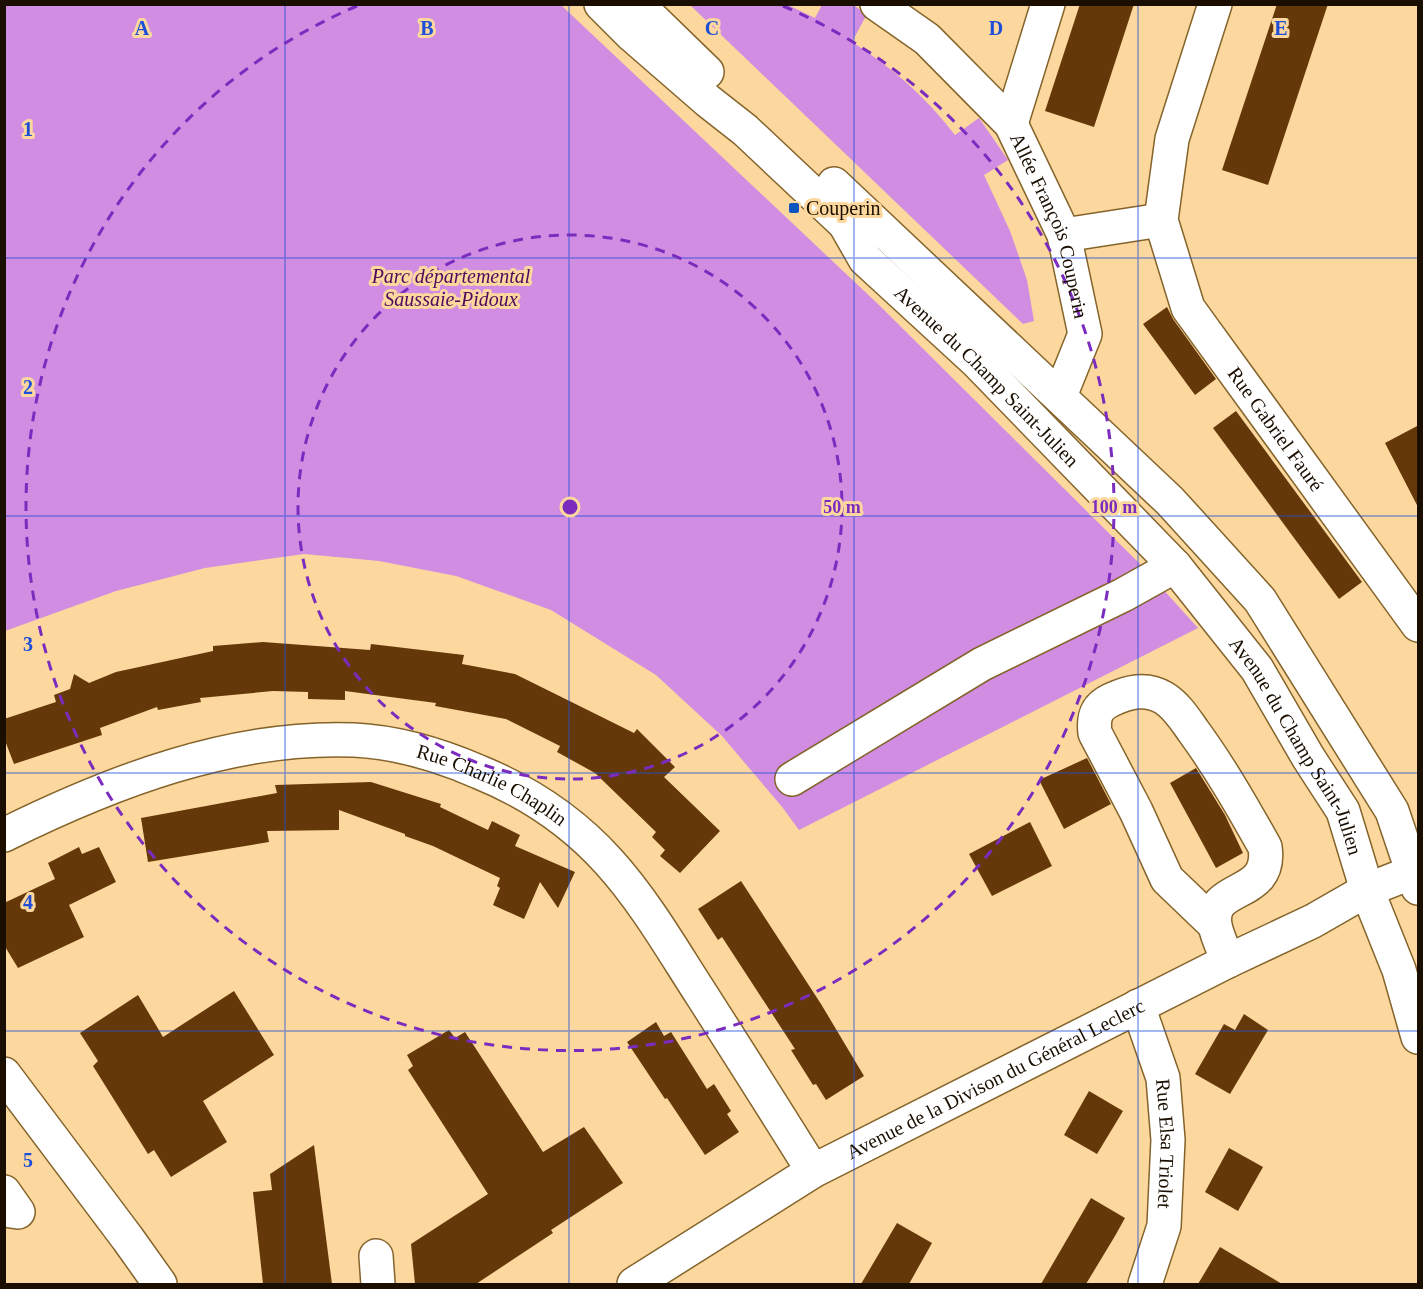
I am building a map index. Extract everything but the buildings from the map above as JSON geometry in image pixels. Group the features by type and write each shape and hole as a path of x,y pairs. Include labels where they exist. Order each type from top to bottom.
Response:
{"street":[{"name":"Avenue du Champ Saint-Julien","path":"601,4 635,20 722,86 813,164 1170,501 1260,600 1392,811 1417,877"},
{"path":"610,4 635,20"},
{"name":"Allée François Couperin","path":"877,4 927,39 1011,124 1064,235 1085,334 1060,396"},
{"name":"Allée François Couperin","path":"1011,124 1048,4"},
{"name":"Rue Gabriel Fauré","path":"1215,4 1172,138 1161,219 1188,308 1419,625"},
{"name":"Avenue du Champ Saint-Julien","path":"635,20 708,101 745,130 845,224 865,259 1014,399 1175,566 1257,669 1308,757 1343,811 1367,890 1399,970 1419,1037"},
{"path":"1064,235 1161,219"},
{"path":"1014,399 1060,396"},
{"path":"792,779 982,664 1123,595 1175,566"},
{"path":"1215,925 1167,879 1136,811 1095,733 1093,722 1097,709 1106,702 1128,692 1144,691 1156,694 1179,712 1214,759 1265,847 1267,858 1264,870 1248,887 1223,898 1216,912 1215,925 1228,961"},
{"name":"Rue Charlie Chaplin","path":"4,835 101,790 170,767 240,750 321,740 356,740 392,745 427,754 480,772 538,801 576,831 608,861 647,909 813,1171"},
{"name":"Avenue de la Divison du Général Leclerc","path":"634,1284 813,1171 1228,961 1313,921 1367,890 1417,877"},
{"name":"Rue Elsa Triolet","path":"1138,1006 1163,1078 1168,1140 1164,1226 1145,1284"},
{"path":"4,1074 159,1284"},
{"path":"4,1192 18,1212 4,1210"}],"green space":[{"name":"Parc départemental Saussaie-Pidoux","path":"5,4 561,5 878,304 1142,566 1198,628 799,830 722,736 656,675 551,610 456,576 379,561 304,554 205,568 116,591 5,631"},
{"path":"690,5 788,5 815,18 822,5 853,5 867,14 852,42 908,84 933,108 955,135 979,118 1008,160 984,175 1010,231 1027,280 1034,321 1023,324"}],"place":[{"name":"Couperin","path":"794,208"}]}
